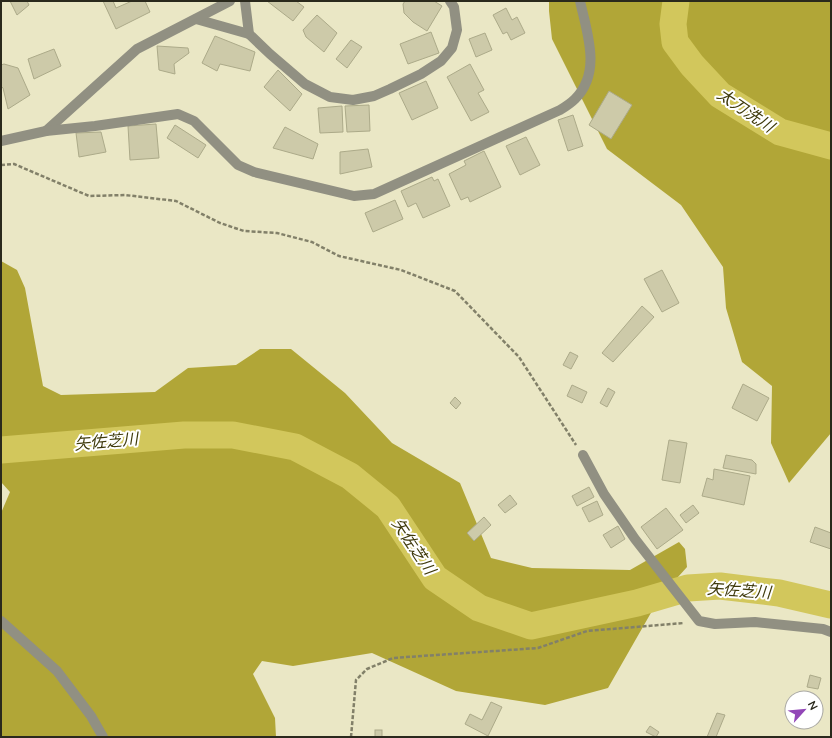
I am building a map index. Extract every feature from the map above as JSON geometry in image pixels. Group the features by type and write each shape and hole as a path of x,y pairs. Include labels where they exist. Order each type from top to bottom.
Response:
{"street":[{"path":"245,1 249,34"},
{"path":"196,19 249,34 305,84 330,97 353,100 374,96 390,90 421,74 441,61 452,48 457,30 454,7 450,1"},
{"path":"1,141 46,130 94,126 178,114 194,121 238,165 254,172 354,196 374,194 560,110 576,99 589,80 592,57 580,1"},
{"path":"46,130 137,49 226,2"},
{"path":"583,455 604,494 664,577 699,621 716,624 755,622 823,629 831,632"},
{"path":"1,621 57,671 91,716 103,737"}],"path":[{"path":"1,165 14,164 89,196 125,195 176,201 220,223 244,232 276,233 312,242 339,256 401,270 454,291 519,357 583,455"},
{"path":"351,737 356,680 367,669 393,658 538,648 587,631 699,621"}],"shaded area":[{"path":"549,1 831,1 831,433 789,483 771,443 772,386 742,362 726,308 723,267 681,205 607,149 552,39"},
{"path":"1,261 17,270 25,288 43,386 61,395 155,392 188,368 236,365 260,349 291,349 345,393 392,443 460,483 491,558 532,568 630,570 679,542 685,549 687,567 660,597 608,688 545,705 456,691 372,653 293,666 262,661 253,674 275,718 276,737 1,737 1,513 10,492 1,482"}],"building":[{"path":"10,1 27,1 29,5 17,15"},
{"path":"103,1 113,1 116,8 132,1 145,1 150,12 116,29"},
{"path":"267,1 296,1 304,7 293,21"},
{"path":"405,1 434,1 442,6 427,31 413,22 404,13 403,4"},
{"path":"506,8 512,20 517,17 525,33 511,40 507,32 503,34 493,15"},
{"path":"317,15 337,33 324,52 306,37 303,30"},
{"path":"431,32 439,53 408,64 400,44"},
{"path":"485,33 492,50 476,57 469,39"},
{"path":"215,36 255,52 250,71 220,64 217,71 202,63"},
{"path":"351,40 362,47 347,68 336,59"},
{"path":"157,46 188,48 189,53 174,64 175,74 159,70"},
{"path":"54,49 61,66 34,79 28,59"},
{"path":"4,64 18,68 30,95 8,109 3,88 1,86 1,65"},
{"path":"470,64 484,90 478,93 489,112 471,121 447,77"},
{"path":"278,70 302,94 290,111 264,87"},
{"path":"426,81 438,108 412,120 399,93"},
{"path":"609,91 632,105 611,139 589,125"},
{"path":"369,105 370,131 347,132 345,106"},
{"path":"342,106 343,132 320,133 318,108"},
{"path":"573,115 583,146 568,151 558,120"},
{"path":"156,124 159,158 130,160 128,126"},
{"path":"175,125 206,145 198,158 167,138"},
{"path":"285,127 318,144 313,159 273,148"},
{"path":"101,132 106,152 79,157 76,133"},
{"path":"526,137 540,165 520,175 506,146"},
{"path":"368,149 372,167 340,174 340,152"},
{"path":"484,151 501,187 470,202 468,197 461,200 449,174 466,165 464,161"},
{"path":"432,177 434,181 438,179 450,206 423,218 416,203 408,207 401,191"},
{"path":"395,200 403,219 373,232 365,213"},
{"path":"662,270 679,303 662,312 644,279"},
{"path":"642,306 654,317 613,362 602,353"},
{"path":"570,352 578,356 571,369 563,365"},
{"path":"743,384 769,398 757,421 732,408"},
{"path":"572,385 587,392 582,403 567,396"},
{"path":"608,388 615,392 607,407 600,403"},
{"path":"455,397 461,403 456,409 450,403"},
{"path":"669,440 687,443 680,483 662,480"},
{"path":"726,455 752,460 756,464 756,474 723,468"},
{"path":"714,469 750,476 744,505 702,496 707,478 713,480"},
{"path":"589,487 594,497 577,506 572,496"},
{"path":"510,495 517,504 505,513 498,505"},
{"path":"597,501 603,515 589,522 582,508"},
{"path":"693,505 699,513 686,523 680,515"},
{"path":"666,508 683,530 657,549 641,527"},
{"path":"484,517 491,525 474,541 467,533"},
{"path":"618,526 625,539 611,548 603,535"},
{"path":"815,527 831,533 831,549 810,542"},
{"path":"810,675 821,678 818,689 807,687"},
{"path":"491,702 502,707 488,736 465,724 470,714 482,720"},
{"path":"717,713 725,715 716,737 707,737"},
{"path":"650,726 659,732 656,737 646,732"},
{"path":"375,730 382,730 382,737 375,737"}],"waterway":[{"name":"太刀洗川","path":"676,1 673,24 675,42 692,65 720,95 780,132 831,146"},
{"name":"矢佐芝川","path":"1,450 184,435 233,435 295,447 350,476 388,507 435,578 479,608 531,626 637,603 688,588 720,586 779,593 831,605"}]}
